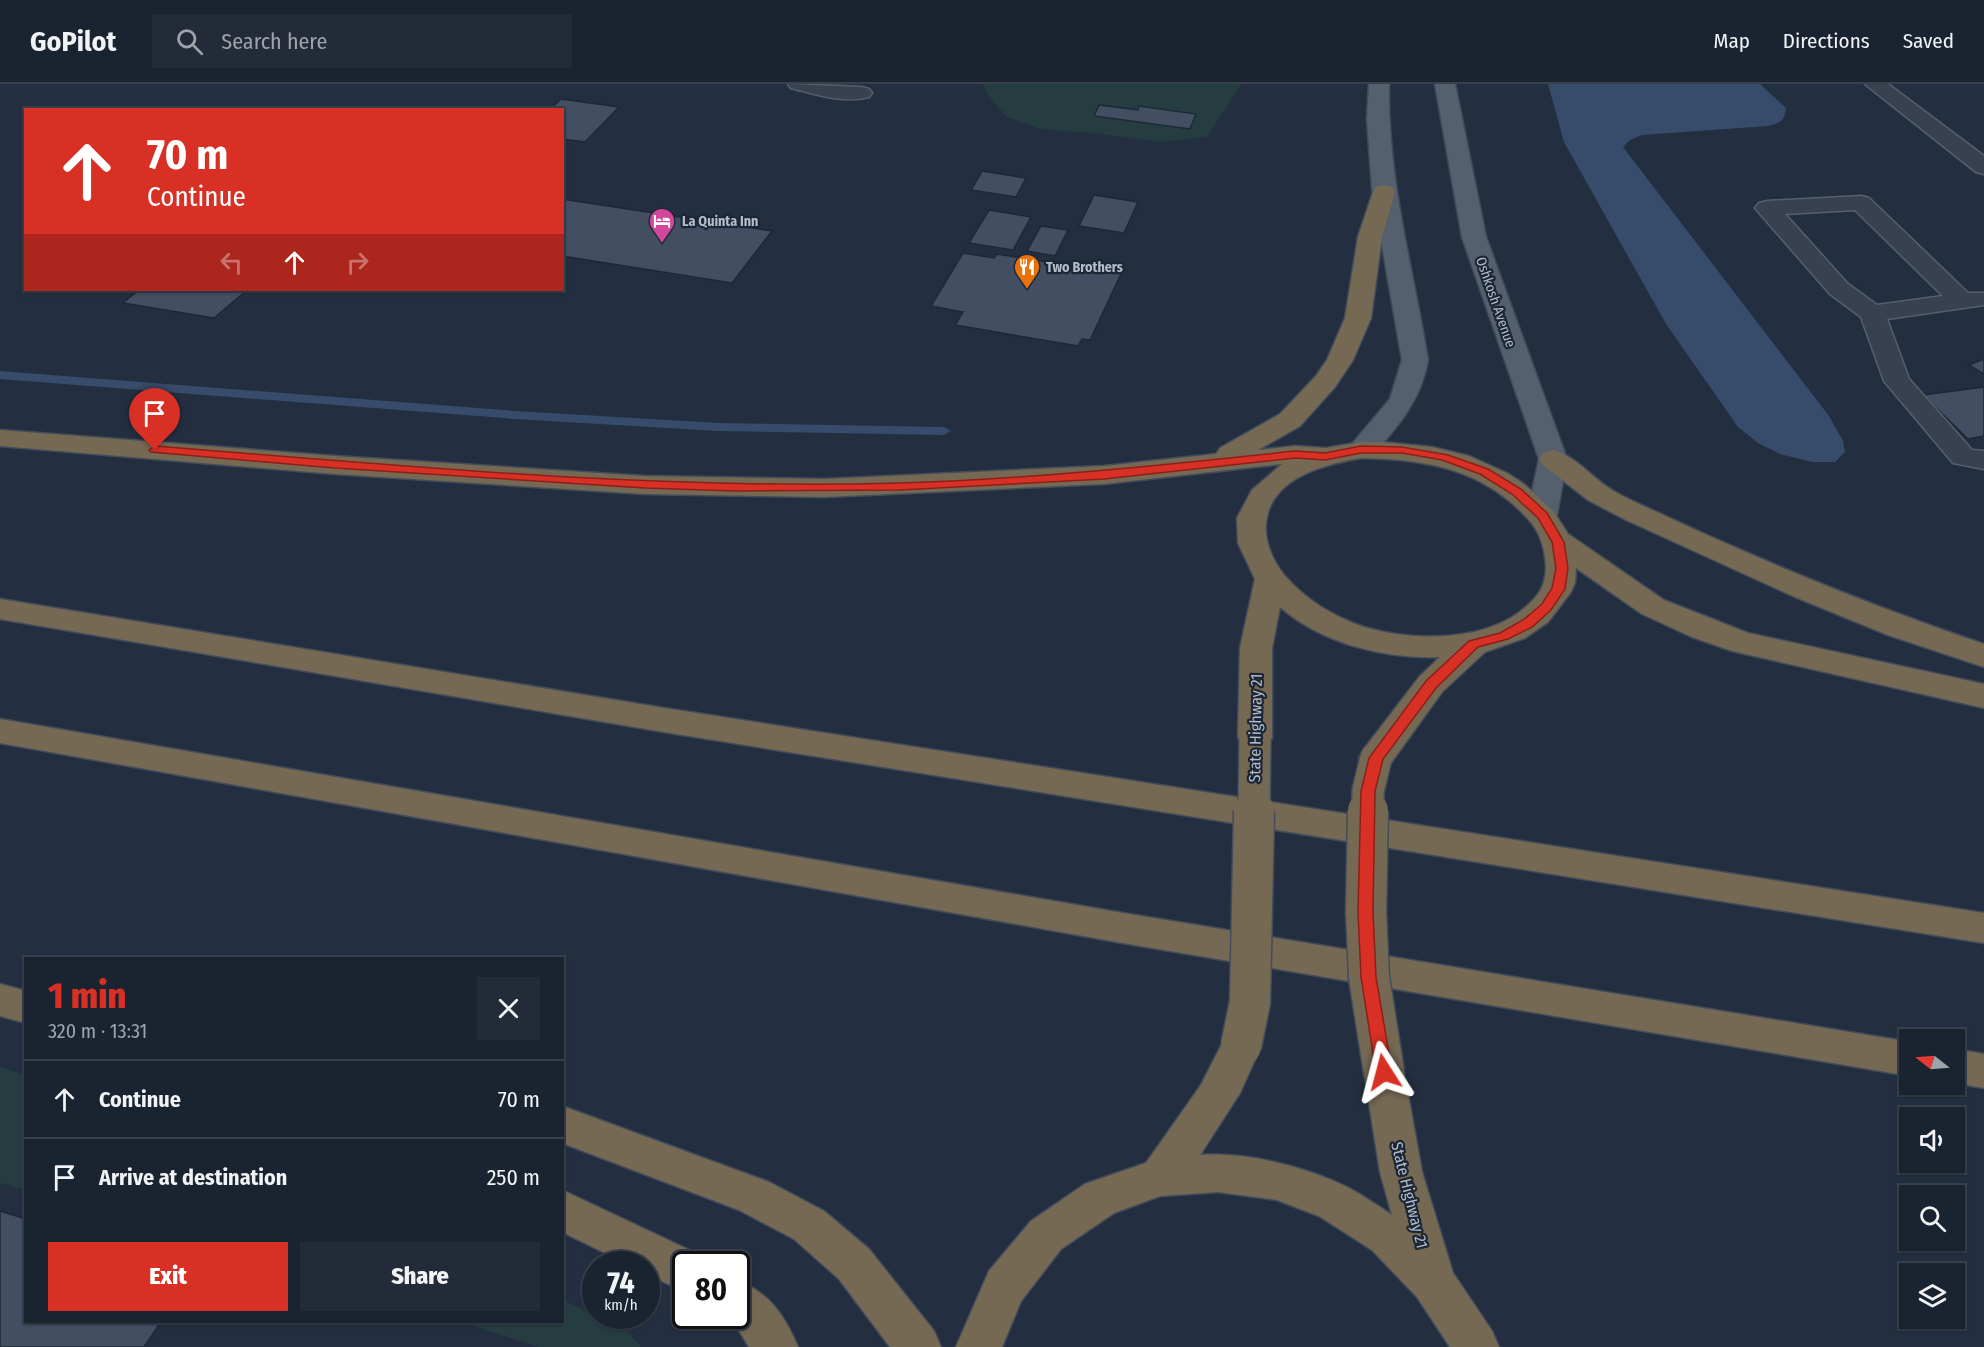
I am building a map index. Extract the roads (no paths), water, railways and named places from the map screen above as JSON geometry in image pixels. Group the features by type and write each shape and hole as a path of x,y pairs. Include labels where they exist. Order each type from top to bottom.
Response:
{"highway":[{"path":"1213,462 1265,436 1290,420 1326,381 1340,360 1358,318 1370,237 1384,192"},
{"path":"0,438 335,465 645,485 736,487 900,486 1104,475 1295,454 1325,456"},
{"path":"1550,528 1562,568 1558,589 1546,607 1528,624 1504,636 1474,644 1428,648 1381,642 1336,628 1298,606 1270,580 1254,549 1252,518 1267,490 1293,469 1325,456 1361,450 1402,450 1444,457 1484,472 1516,492 1550,528 1653,607 1703,629 1743,643 1984,696"},
{"path":"1552,459 1598,494 1643,517 1806,590 1899,627 1984,656"},
{"name":"State Highway 21","path":"1160,1177 1232,1072 1241,1046 1250,1002 1256,648 1270,580"},
{"path":"0,609 664,720 1984,928"},
{"name":"State Highway 21","path":"1433,1282 1401,1172 1369,977 1365,912 1368,791 1376,758 1431,684 1474,644"},
{"path":"0,731 1117,927 1899,1057"},
{"path":"0,1000 24,1006"},
{"path":"1965,1068 1984,1071"},
{"path":"564,1125 754,1196 808,1225 854,1264 918,1347"},
{"path":"978,1347 1005,1286 1046,1235 1100,1198 1160,1177 1218,1173 1277,1181 1334,1202 1387,1236 1433,1282 1476,1347"},
{"path":"564,1211 672,1264"},
{"path":"750,1311 775,1347"}],"main road":[{"path":"1361,450 1400,409 1413,381 1415,360 1384,192 1377,134 1379,84"},
{"name":"Oshkosh Avenue","path":"1445,84 1474,237 1552,459 1550,528"}],"street":[{"path":"798,84 828,91 861,93"},
{"path":"1875,84 1984,167"},
{"path":"1973,299 1861,203 1767,208 1839,289 1872,313 1897,381 1963,457 1984,460"},
{"path":"1872,313 1973,299"}],"water":[{"path":"1548,84 1760,84 1786,108 1781,121 1768,126 1642,135 1630,140 1623,147 1829,416 1843,441 1845,452 1835,462 1812,462 1780,454 1758,443 1738,427 1666,324 1564,142"}],"waterway":[{"path":"0,375 515,415 718,427 944,431"}],"place":[{"name":"La Quinta Inn","path":"662,244"},
{"name":"Two Brothers","path":"1027,290"}]}
